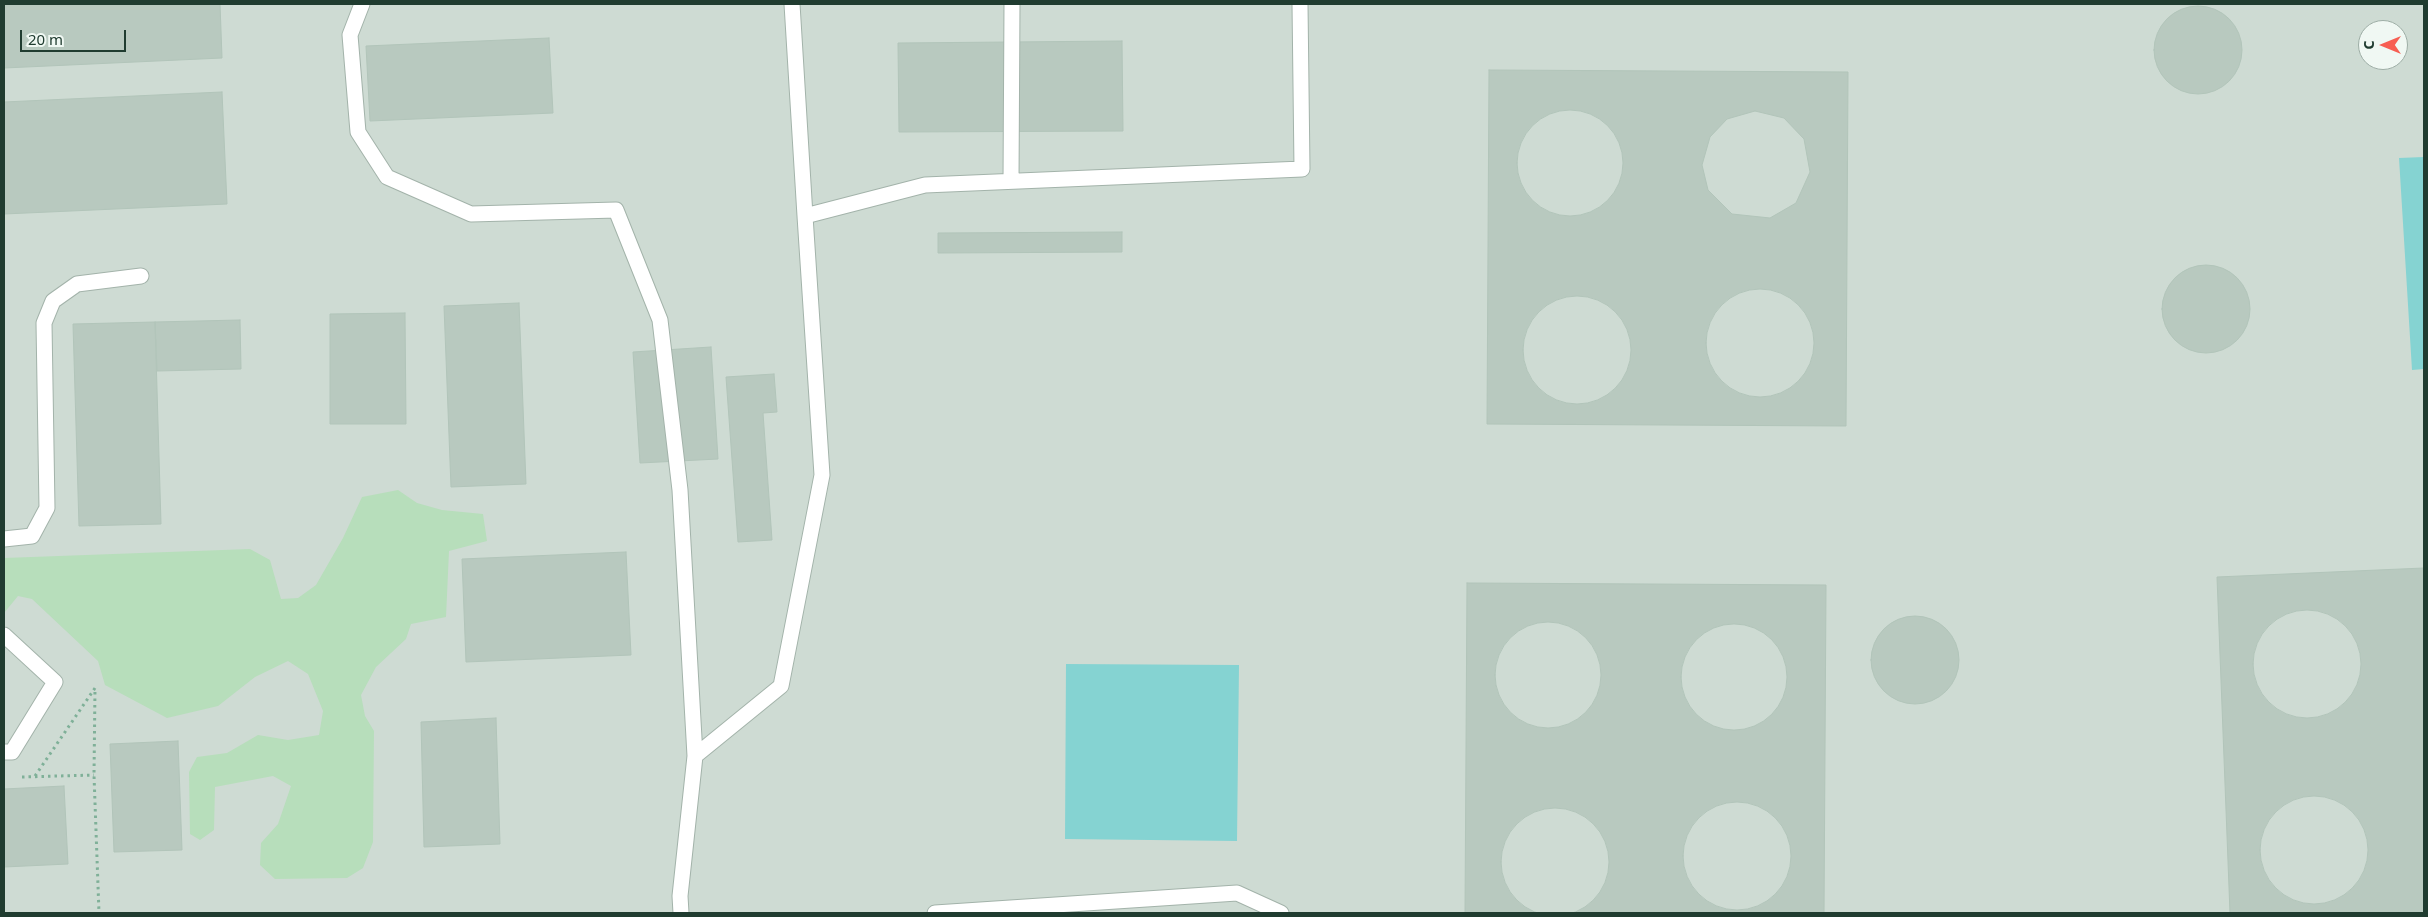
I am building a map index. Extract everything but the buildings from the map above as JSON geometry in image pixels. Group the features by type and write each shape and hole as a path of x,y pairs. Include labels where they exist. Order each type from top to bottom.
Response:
{"lane":[{"path":"362,4 350,35 358,132 387,177 471,214 616,210 660,320 680,490 695,756 680,896 682,913"},
{"path":"695,756 781,686 822,475 792,4"},
{"path":"1011,182 1012,4"},
{"path":"805,216 925,185 1302,169 1300,4"},
{"path":"4,539 32,536 46,508 44,323 53,302 77,284 141,276"},
{"path":"4,635 55,682 12,752 4,752"},
{"path":"936,913 1237,893 1281,913"}],"path":[{"path":"35,776 95,688 94,775 99,913"},
{"path":"20,777 94,775"}],"shaded area":[{"path":"4,4 2424,4 2424,913 4,913"}],"green space":[{"path":"398,490 417,503 442,510 483,514 487,541 449,551 446,617 411,624 406,639 376,667 361,695 365,716 374,731 373,842 363,868 347,878 275,879 260,865 261,843 278,824 291,786 273,776 215,787 214,830 200,840 190,834 189,772 197,757 227,753 258,735 288,740 319,735 323,711 308,674 288,661 255,677 218,706 167,718 105,685 98,661 32,599 18,596 4,613 4,558 250,549 270,560 281,599 298,598 316,585 343,538 362,497"}],"water":[{"path":"2424,157 2424,369 2412,370 2399,158"},
{"path":"1066,664 1239,665 1237,841 1065,839"}]}
